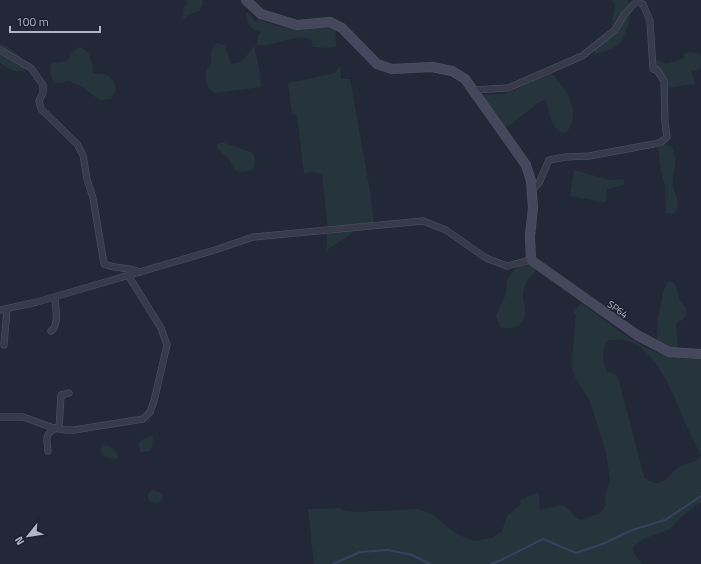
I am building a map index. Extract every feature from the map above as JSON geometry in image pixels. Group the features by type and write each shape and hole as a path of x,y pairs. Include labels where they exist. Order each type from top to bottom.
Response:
{"street":[{"path":"0,310 55,297 253,237 423,222 446,230 486,258 507,266 531,260 530,236 532,190 531,181 526,166 466,79 452,71 432,67 392,69 377,64 342,28 330,22 297,25 261,14 246,0"},
{"path":"473,90 508,88 582,56 615,30 624,15 633,5 637,2 643,4 650,21 653,68 657,70 664,81 667,137 661,142 654,144 589,156 566,156 549,160 539,182 532,190"},
{"path":"0,50 31,68 43,85 43,93 39,101 41,109 77,144 82,155 92,198 104,264 112,267 131,268 140,272"},
{"name":"SP64","path":"531,260 638,335 669,352 701,354"},
{"path":"0,417 23,417 57,429 74,430 144,419 150,412 154,402 167,345 161,328 128,275"},
{"path":"51,331 54,329 56,324 55,297"},
{"path":"4,345 7,309"},
{"path":"57,429 61,395 69,393"},
{"path":"48,451 46,436 48,433 57,429"}],"shaded area":[{"path":"187,0 202,0 203,4 199,11 190,14 183,19 184,7 187,4"},
{"path":"612,0 628,0 630,12 626,32 617,46 608,51 595,54 596,41 611,29 615,5"},
{"path":"247,12 255,22 260,19 277,26 303,28 330,25 335,28 336,47 313,47 311,39 305,38 257,45 258,36 261,32 254,30 250,26 246,17"},
{"path":"0,43 19,55 27,68 16,71 0,63"},
{"path":"217,43 225,46 231,64 242,61 254,46 259,68 261,87 214,93 211,91 206,82 206,75 208,67 211,63 211,52 214,45"},
{"path":"80,47 89,54 93,73 108,76 114,82 115,92 111,99 99,100 83,87 69,81 59,83 53,82 50,65 67,61 75,49"},
{"path":"685,53 698,53 701,56 701,68 696,71 691,70 695,84 666,88 656,68 655,60 657,59 666,64 683,59"},
{"path":"340,65 341,79 350,79 370,192 374,224 328,229 322,175 316,172 304,173 297,115 292,114 288,83 332,74 336,72"},
{"path":"551,71 568,95 572,108 572,122 566,132 559,132 553,124 545,100 538,103 503,130 481,95 505,94"},
{"path":"657,141 671,146 674,152 675,163 672,182 678,207 674,214 666,213 665,186 661,171"},
{"path":"225,143 253,153 255,160 254,168 250,171 241,172 235,170 229,159 217,148 218,144"},
{"path":"574,170 610,180 624,179 624,185 607,189 606,202 570,196"},
{"path":"355,231 327,250 327,233"},
{"path":"528,265 535,267 535,273 526,283 524,290 523,299 525,316 521,324 518,326 510,328 500,327 496,316 506,294 507,280 514,270 521,266"},
{"path":"669,281 675,284 680,301 686,308 686,315 682,320 678,321 676,326 678,348 674,350 655,344 657,339 658,317 665,287"},
{"path":"581,303 635,342 647,348 670,357 701,358 701,456 701,502 679,519 670,529 646,538 633,547 634,554 642,564 314,564 308,509 340,508 345,511 355,512 418,509 434,515 447,527 459,535 474,541 492,538 502,531 507,516 521,504 520,500 539,492 540,510 562,505 567,508 577,519 582,520 599,514 603,510 606,503 605,496 610,481 606,452 589,399 576,379 573,371 572,360 576,315 574,312","holes":["609,340 624,340 635,344 654,362 669,386 701,456 698,459 679,467 662,482 655,483 644,477 618,377 607,372 604,365 603,354 605,343"]},
{"path":"153,436 152,448 150,451 140,452 139,442 145,438"},
{"path":"106,445 114,450 118,458 114,459 105,457 101,454 102,448"},
{"path":"153,490 162,493 162,500 156,503 149,501 148,494"}],"waterway":[{"path":"491,564 543,539 576,553 605,543 632,530 665,520 701,496"},
{"path":"333,564 360,552 388,550 412,555 430,564"}]}
